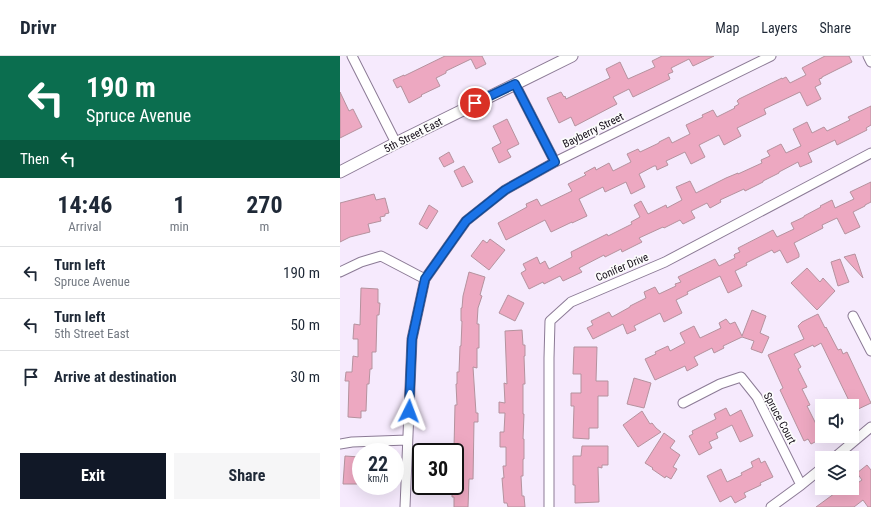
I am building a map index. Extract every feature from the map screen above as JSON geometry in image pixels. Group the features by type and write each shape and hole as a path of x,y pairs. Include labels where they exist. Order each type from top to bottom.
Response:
{"street":[{"path":"352,56 396,143"},
{"name":"5th Street East","path":"340,172 572,56"},
{"name":"Bayberry Street","path":"405,507 412,339 425,279 466,221 505,190 555,162 770,56"},
{"path":"868,56 871,62"},
{"path":"515,84 555,162"},
{"name":"Conifer Drive","path":"549,507 550,321 571,302 665,262 871,153"},
{"path":"340,272 361,262 381,256 425,279"},
{"path":"853,316 871,351"},
{"name":"Spruce Court","path":"683,403 720,384 741,378 757,397 801,485"},
{"path":"842,451 871,427"},
{"path":"340,444 352,442 407,440"},
{"path":"771,507 815,474"}],"building":[{"path":"445,56 482,56 486,64 476,69 471,59 446,71 446,73 436,78 440,86 421,95 422,96 409,103 401,86 397,88 393,80"},
{"path":"662,56 714,56 693,66 689,59 671,68 673,72 668,74 670,79 633,97 629,89 613,97 617,104 575,126 571,117 559,123 547,98 561,92 566,99 610,78 606,69 620,62 628,79 655,67 652,61"},
{"path":"825,56 849,56 852,62 819,79 821,84 815,87 821,99 807,106 800,92 764,109 766,114 737,128 741,136 724,145 719,135 699,145 705,157 691,164 685,152 666,161 668,165 657,170 656,166 654,166 639,174 645,187 631,194 626,182 605,192 603,187 579,199 587,216 551,232 545,220 506,240 498,223 527,207 526,204 537,199 541,206 572,191 568,184 586,175 584,173 595,167 596,170 609,163 613,171 631,162 627,154 638,149 640,152 669,137 672,143 690,134 686,125 703,117 702,115 713,110 717,117 735,108 734,107 739,104 737,101 739,99 782,78 786,77 790,83 806,75 802,68"},
{"path":"340,92 349,111 353,109 362,127 340,138"},
{"path":"871,106 871,125 866,128 867,130 837,145 835,140 808,153 812,162 800,167 798,162 745,191 744,189 720,200 721,202 710,208 707,203 691,211 695,218 683,224 680,220 639,238 642,242 622,252 621,249 605,257 604,255 579,268 582,272 563,281 560,276 529,289 521,273 526,270 523,264 537,257 540,264 545,261 549,269 572,257 571,252 607,234 608,236 632,224 631,222 640,217 634,205 641,201 648,214 666,205 667,208 682,200 676,187 690,181 696,193 726,178 762,163 761,160 770,156 767,151 781,144 786,153 801,146 793,129 807,122 812,133 824,127 827,131 850,120 848,117"},
{"path":"507,119 519,144 507,150 511,157 499,163 492,148 501,143 493,126"},
{"path":"449,152 454,162 444,167 439,158"},
{"path":"464,166 473,182 462,187 454,171"},
{"path":"871,182 871,202 853,212 860,227 845,234 837,218 822,225 823,228 794,243 799,257 787,263 780,250 774,253 772,250 746,263 747,265 735,271 742,286 728,293 720,276 687,292 688,294 676,300 682,313 664,322 660,313 634,326 636,330 627,334 623,324 593,339 587,328 593,325 591,321 609,312 612,317 646,298 644,292 655,287 659,294 681,282 678,277 715,259 719,266 735,258 734,255 740,252 738,248 773,230 777,237 794,229 791,223 832,200 835,208 854,199 850,192"},
{"path":"374,194 376,200 385,198 389,213 380,217 381,221 368,224 370,232 350,237 340,242 340,203"},
{"path":"429,205 438,211 427,229 419,224"},
{"path":"490,239 505,250 489,270 471,256 483,240 487,243"},
{"path":"855,254 863,278 844,257"},
{"path":"840,259 849,282 838,286 831,262"},
{"path":"807,268 820,282 823,278 835,291 817,310 791,283"},
{"path":"469,272 485,277 480,295 482,296 478,308 477,324 479,324 479,348 477,348 477,368 473,367 478,422 474,422 473,479 469,479 468,507 454,507 454,497 452,497 452,495 464,495 464,443 454,443 455,405 457,405 456,384 457,372 459,372 462,321 461,308"},
{"path":"361,288 378,289 378,303 380,303 379,315 377,315 376,352 372,352 372,369 370,369 369,384 367,384 366,411 361,411 361,418 348,417 349,381 345,381 346,372 352,372 353,356 358,357 358,339 353,339 354,324 360,325"},
{"path":"508,295 524,303 515,321 499,313"},
{"path":"752,310 766,316 760,333 769,337 762,353 751,349 754,341 742,337 723,346 724,348 714,353 712,348 694,357 698,365 687,371 685,366 655,380 645,359 668,346 670,351 685,343 680,333 694,326 700,338 721,328 719,323 726,319 730,324 735,322 742,336"},
{"path":"818,314 838,350 841,349 843,354 847,352 871,403 859,409 859,399 848,399 821,343 794,354 801,367 798,369 807,387 802,389 810,405 807,406 815,422 815,442 811,444 808,439 804,441 780,390 783,388 768,355 804,339 798,326 802,322"},
{"path":"522,330 523,345 525,345 525,384 523,384 524,459 523,476 521,476 522,496 524,496 525,507 508,507 507,503 504,503 502,478 504,478 503,466 506,466 506,447 500,447 500,432 504,432 505,413 499,413 499,402 505,403 504,383 507,384 505,331"},
{"path":"574,347 597,347 596,381 608,381 608,396 598,396 598,428 589,428 589,439 573,438 574,406 571,406 571,393 581,393 581,374 573,374"},
{"path":"634,378 651,383 644,408 627,404"},
{"path":"726,408 730,416 741,410 753,436 740,442 732,425 716,433 718,438 709,442 712,448 699,455 689,436 693,434 692,431 716,419 714,414"},
{"path":"642,411 650,424 652,423 661,432 638,447 623,425"},
{"path":"664,433 675,441 670,448 680,455 673,467 677,469 671,479 666,476 665,478 645,463"},
{"path":"582,446 608,446 608,465 602,465 602,468 598,467 599,502 575,503 575,485 573,485 573,456 581,456"},
{"path":"345,456 352,456 352,484 343,484"},
{"path":"759,458 761,463 765,461 773,477 760,483 761,485 744,493 746,497 735,503 731,496 720,502 707,476 721,469 727,482 742,475 741,473 753,467 751,462"},
{"path":"867,465 871,470 871,507 868,507 863,500 854,507 816,507 832,495 859,495 859,482 862,480 859,476 859,471"}],"route":[{"path":"409,411 412,339 425,279 466,221 505,190 555,162 515,84 475,103"}]}
